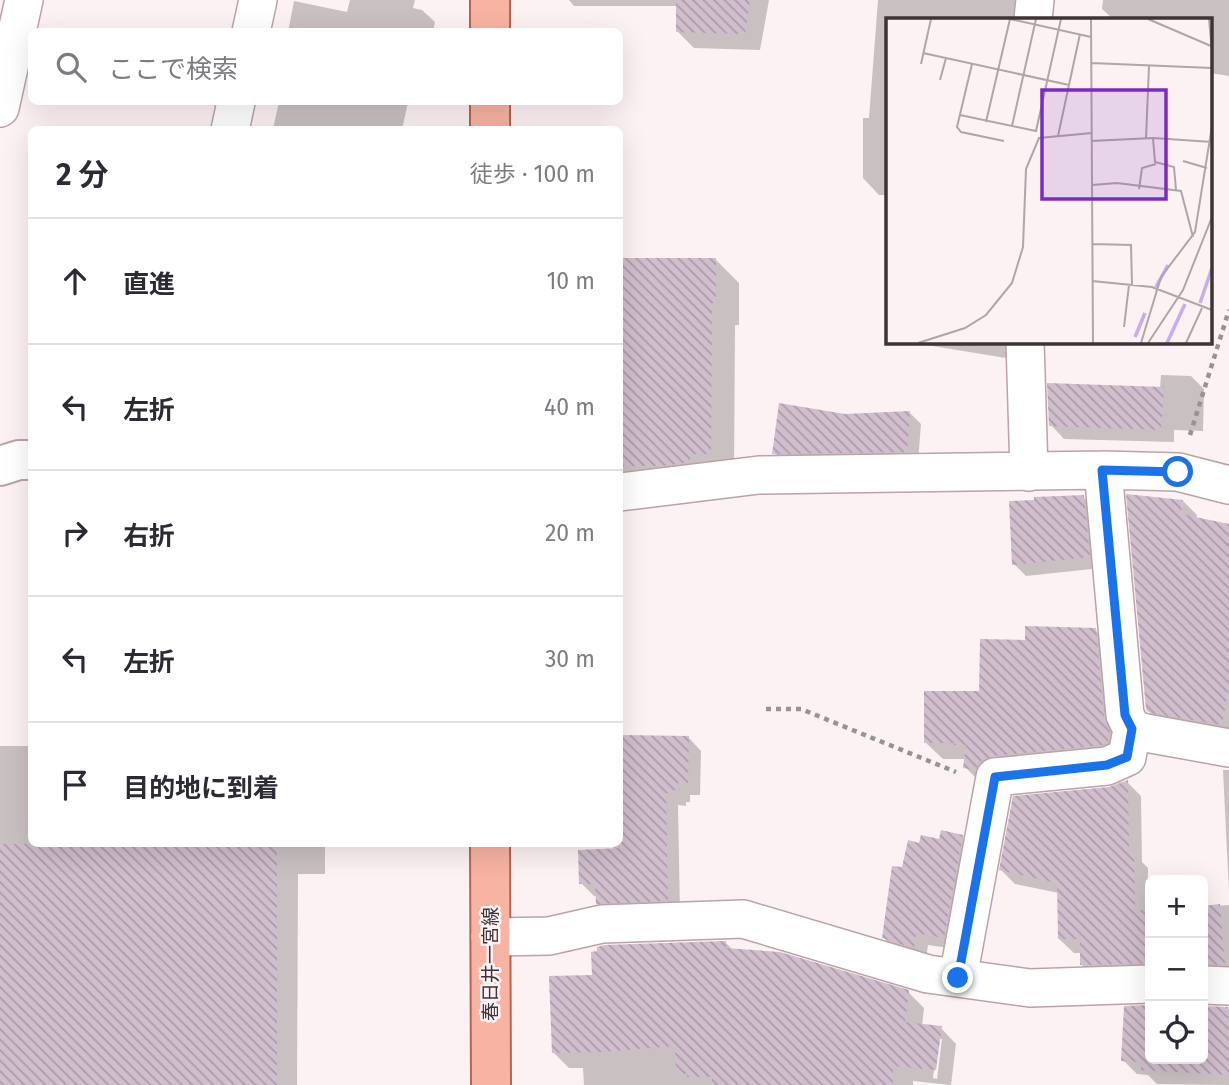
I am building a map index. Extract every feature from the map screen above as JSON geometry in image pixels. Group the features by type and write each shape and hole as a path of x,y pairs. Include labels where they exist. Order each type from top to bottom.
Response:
{"main road":[{"path":"490,0 490,28"},
{"path":"490,105 490,126"},
{"name":"春日井一宮線","path":"490,847 491,1085"}],"street":[{"path":"0,108 24,0"},
{"path":"252,28 258,0"},
{"path":"1033,18 1035,0"},
{"path":"231,126 235,105"},
{"path":"1025,343 1029,471"},
{"path":"0,466 28,460"},
{"path":"958,978 995,777 1107,765 1127,757 1132,729 1125,715 1102,470"},
{"path":"623,492 759,475 1102,470 1178,472 1229,485"},
{"path":"1132,729 1229,748"},
{"path":"490,937 549,936 602,924 743,919 928,974 1030,988 1145,984"},
{"path":"1208,985 1229,986"}],"path":[{"path":"1178,472 1229,310"},
{"path":"766,709 801,709 960,773 995,777"}],"building":[{"path":"676,0 750,0 745,34 676,32"},
{"path":"623,258 716,258 716,303 712,303 711,454 690,454 690,462 661,466 623,466"},
{"path":"1047,383 1164,387 1161,430 1049,426"},
{"path":"779,403 845,414 910,411 907,452 772,454"},
{"path":"1126,494 1183,500 1181,514 1229,524 1229,685 1222,725 1151,713 1146,709"},
{"path":"1084,495 1090,557 1012,565 1009,501"},
{"path":"1025,626 1096,628 1104,717 1110,732 1108,742 1102,745 993,756 981,761 976,770 963,768 966,745 924,743 924,691 979,691 980,639 1025,640"},
{"path":"623,735 689,736 688,783 678,783 674,794 666,793 668,901 596,904 595,884 579,884 578,850 623,847"},
{"path":"1128,780 1129,852 1134,852 1135,911 1145,910 1145,963 1080,965 1080,939 1058,939 1057,883 999,870 1013,796 1109,787"},
{"path":"941,830 963,835 944,938 916,933 914,948 882,938 892,866 902,867 908,840 919,843 921,835 939,839"},
{"path":"0,844 28,844 28,847 277,847 277,1085 0,1085"},
{"path":"1220,904 1225,965 1208,964 1208,905"},
{"path":"726,941 726,948 780,952 909,990 905,1022 942,1026 936,1070 893,1066 893,1085 712,1085 712,1077 676,1074 675,1046 552,1053 549,976 592,975 591,952 605,945"},
{"path":"1145,1005 1145,1064 1208,1064 1208,1006 1228,1007 1229,1075 1141,1070 1142,1062 1121,1061 1124,1006"}],"route":[{"path":"958,978 995,777 1107,765 1127,757 1132,729 1125,715 1102,470 1178,472"}]}
